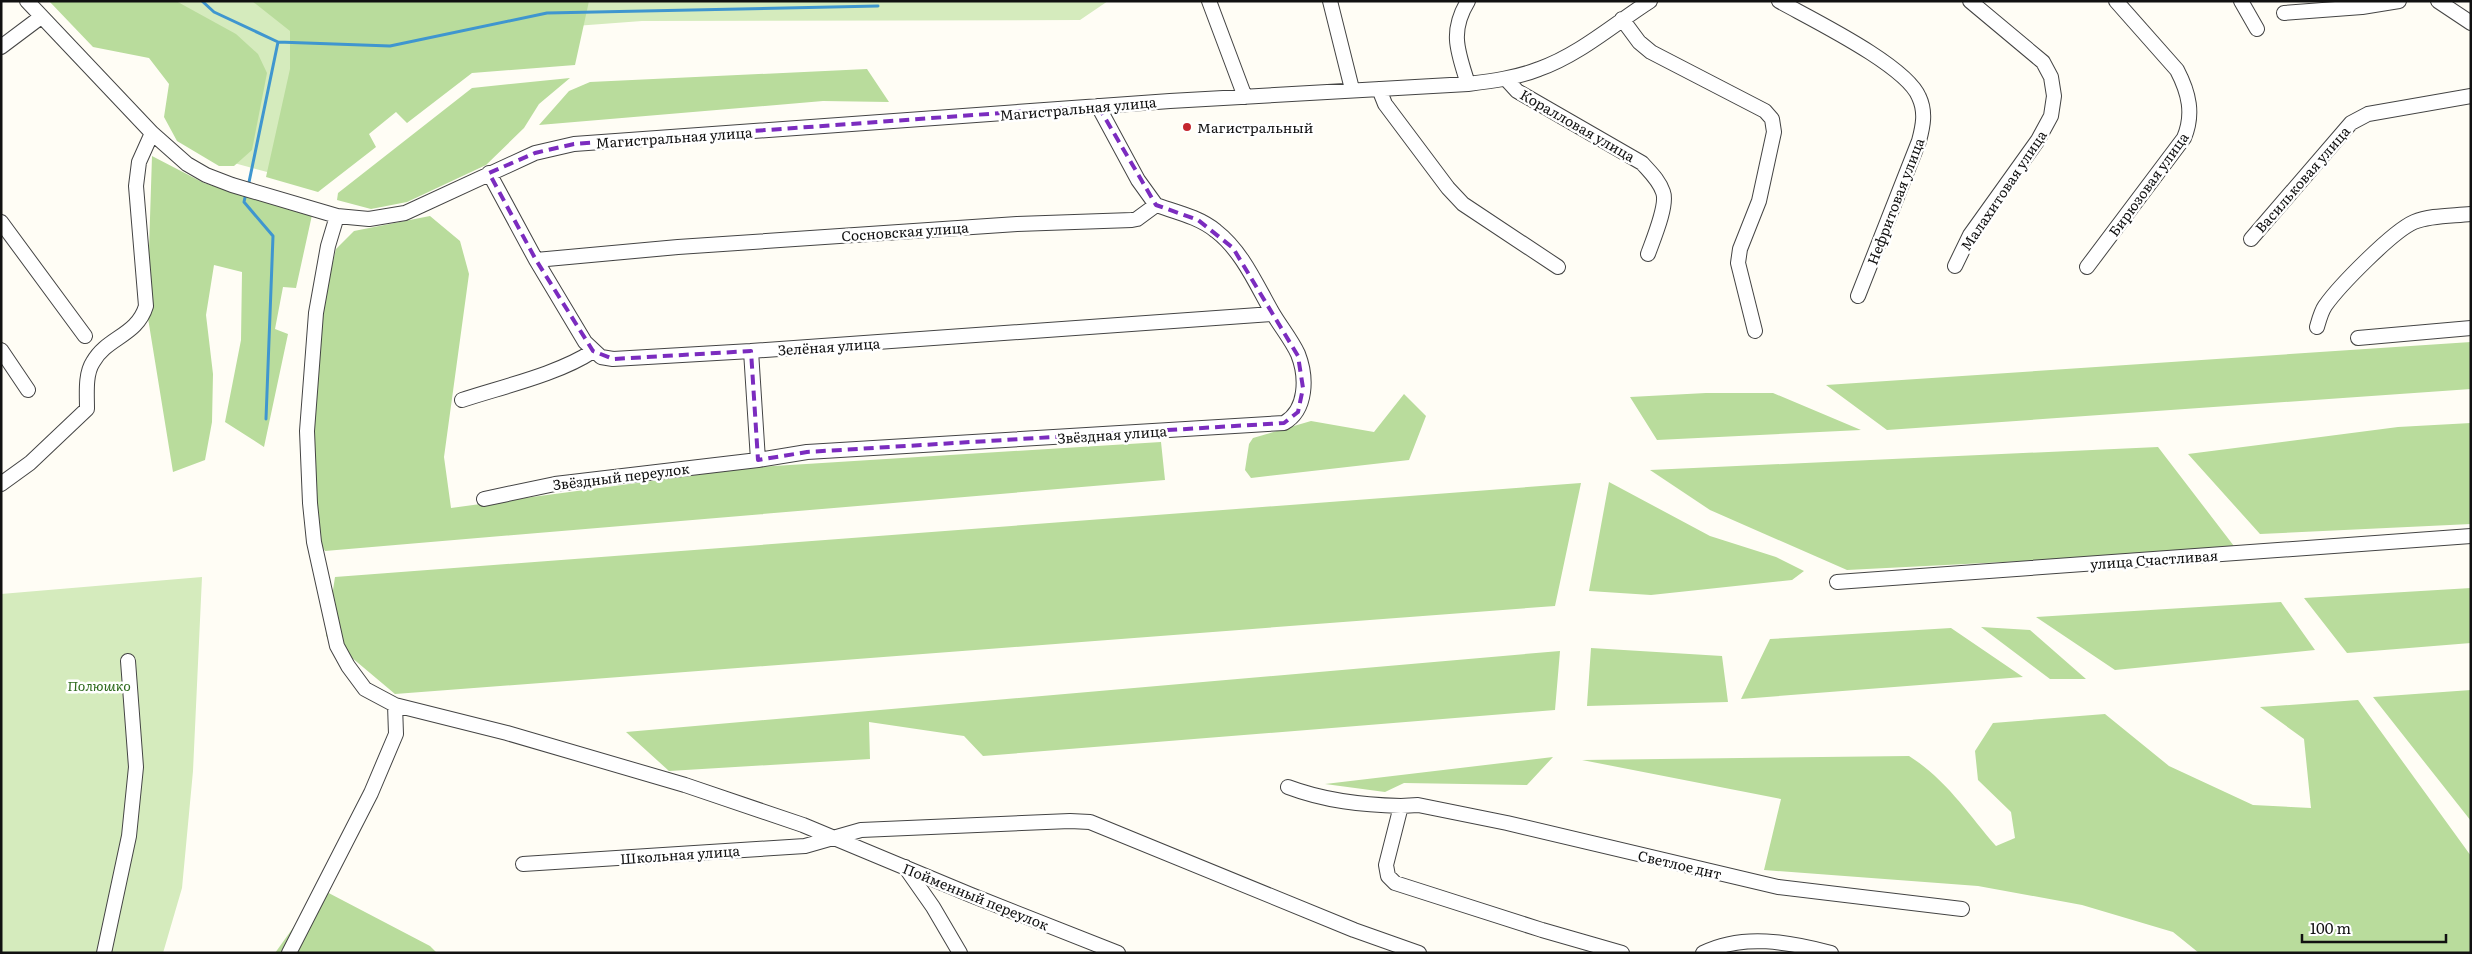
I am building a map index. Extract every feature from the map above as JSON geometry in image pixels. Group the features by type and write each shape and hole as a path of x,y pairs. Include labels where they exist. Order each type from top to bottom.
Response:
{"street":[{"name":"Магистральная улица","path":"27,1 152,133 186,164 206,175 232,185 337,216 369,218 405,213 535,153 574,144 1098,106 1352,89 1379,90 1468,84 1506,79 1540,69 1573,52 1650,1"},
{"path":"1209,1 1245,97"},
{"path":"1330,1 1352,89"},
{"path":"1468,1 1456,32 1457,49 1468,84"},
{"name":"Нефритовая улица","path":"1779,1 1872,55 1909,82 1919,97 1925,122 1858,296"},
{"name":"Малахитовая улица","path":"1955,266 1975,228 2038,140 2051,116 2054,96 2051,77 2043,62 1970,1"},
{"name":"Бирюзовая улица","path":"2087,267 2184,138 2190,123 2184,83 2177,70 2116,1"},
{"path":"2240,1 2257,28"},
{"path":"2284,13 2362,7 2399,1"},
{"path":"2438,1 2471,23"},
{"path":"1,47 41,17"},
{"path":"1622,19 1639,42 1651,52 1765,111 1772,119 1774,132 1759,201 1740,249 1738,263 1755,331"},
{"name":"Коралловая улица","path":"1506,79 1517,91 1642,163 1657,179 1664,194 1662,214 1648,254"},
{"path":"1379,90 1385,104 1448,188 1463,204 1558,267"},
{"name":"Васильковая улица","path":"2251,239 2351,123 2368,114 2471,96"},
{"path":"1098,106 1138,180 1156,205"},
{"path":"1,484 30,463 87,409 88,377 92,362 103,350 142,319 146,306 136,186 139,162 152,133"},
{"path":"462,400 536,376 583,358 593,351 575,326 536,260 490,173"},
{"name":"Сосновская улица","path":"536,260 678,247 1007,224 1132,220 1137,219 1156,205"},
{"name":"Звёздная улица","path":"758,460 807,452 1284,423 1298,412 1303,388 1298,356 1252,276 1233,248 1216,230 1198,220 1156,205"},
{"path":"2317,327 2325,306 2397,232 2425,218 2471,214"},
{"name":"Пойменный переулок","path":"337,216 328,246 316,313 307,431 310,503 314,542 337,646 348,666 365,689 395,705 506,733 686,785 803,825 1118,953"},
{"path":"1,222 85,336"},
{"name":"Зелёная улица","path":"593,351 601,357 614,359 751,352 1273,314"},
{"path":"2358,338 2471,328"},
{"path":"1,350 28,390"},
{"path":"751,352 758,460"},
{"name":"Звёздный переулок","path":"484,499 564,482 758,460"},
{"name":"улица Счастливая","path":"1837,582 2471,536"},
{"path":"104,953 129,836 136,767 128,661"},
{"path":"288,953 371,793 396,734 395,705"},
{"name":"Светлое днт","path":"1288,787 1326,799 1401,806 1418,805 1507,822 1778,887 1962,909"},
{"path":"1401,806 1386,865 1388,876 1395,883 1622,953"},
{"name":"Школьная улица","path":"523,864 805,846 835,839 861,830 1070,821 1090,822 1354,930 1418,953"},
{"path":"905,867 960,953"},
{"path":"1703,953 1720,944 1745,941 1799,944 1831,953"}],"highlighted area":[{"path":"1098,106 1156,205 1198,220 1233,248 1298,356 1303,388 1298,412 1284,423 807,452 758,460 751,351 613,359 593,351 536,260 489,173 535,153 574,144"}],"green space":[{"path":"49,1 176,1 236,34 258,54 267,73 252,150 234,166 219,166 177,141 164,117 169,84 149,58 93,47"},
{"path":"132,1 1108,1 1080,20 642,21 496,32 282,176 223,160"},
{"path":"252,1 589,1 575,65 472,73 407,123 396,112 369,134 376,147 318,192 266,177 290,69 290,31"},
{"path":"867,69 889,102 823,101 539,125 569,91 590,82"},
{"path":"570,78 539,104 524,128 486,165 407,202 371,209 337,200 338,193 472,88"},
{"path":"152,156 204,183 312,215 296,288 283,287 275,329 288,334 264,447 225,422 241,340 242,272 214,265 206,315 213,374 212,422 205,460 173,472 147,312"},
{"path":"430,216 460,241 469,274 444,457 451,508 756,467 1161,442 1165,480 325,551 314,535 313,416 322,307 336,249 354,231"},
{"path":"2471,342 2471,389 1887,430 1826,385"},
{"path":"1706,393 1773,393 1861,430 1657,440 1630,397"},
{"path":"1404,394 1426,416 1409,460 1251,478 1245,470 1249,444 1253,438 1311,421 1374,432"},
{"path":"2471,423 2471,524 2260,534 2188,454 2398,427"},
{"path":"2158,447 2237,550 1847,570 1710,510 1650,470"},
{"path":"1609,482 1710,536 1776,557 1804,571 1792,580 1651,595 1589,591"},
{"path":"1581,483 1555,606 395,694 326,636 335,577"},
{"name":"Полюшко","path":"202,577 193,771 182,888 163,953 1,953 1,594"},
{"path":"2471,588 2471,643 2347,653 2304,598"},
{"path":"2281,602 2315,650 2115,670 2036,617"},
{"path":"1981,627 2030,630 2086,679 2050,679"},
{"path":"1951,628 2023,677 1741,699 1770,639"},
{"path":"1591,648 1722,656 1728,702 1587,706"},
{"path":"1560,651 1555,710 983,756 964,736 869,722 870,759 669,771 626,732"},
{"path":"2471,690 2471,821 2373,697"},
{"path":"2358,700 2471,856 2471,953 2199,953 2173,932 2082,905 1978,886 1764,870 1781,799 1582,760 1909,756 1945,786 1996,846 2015,838 2011,812 1978,780 1975,751 1993,723 2105,714 2169,766 2253,805 2311,808 2304,739 2260,707"},
{"path":"1553,757 1527,785 1404,783 1385,792 1325,784"},
{"path":"321,889 430,946 437,953 275,953"}],"waterway":[{"path":"202,1 214,12 278,42 248,187"},
{"path":"278,42 390,46 547,13 878,6"},
{"path":"246,193 244,202 273,236 266,419"}],"place":[{"name":"Магистральный","path":"1187,127"}]}
